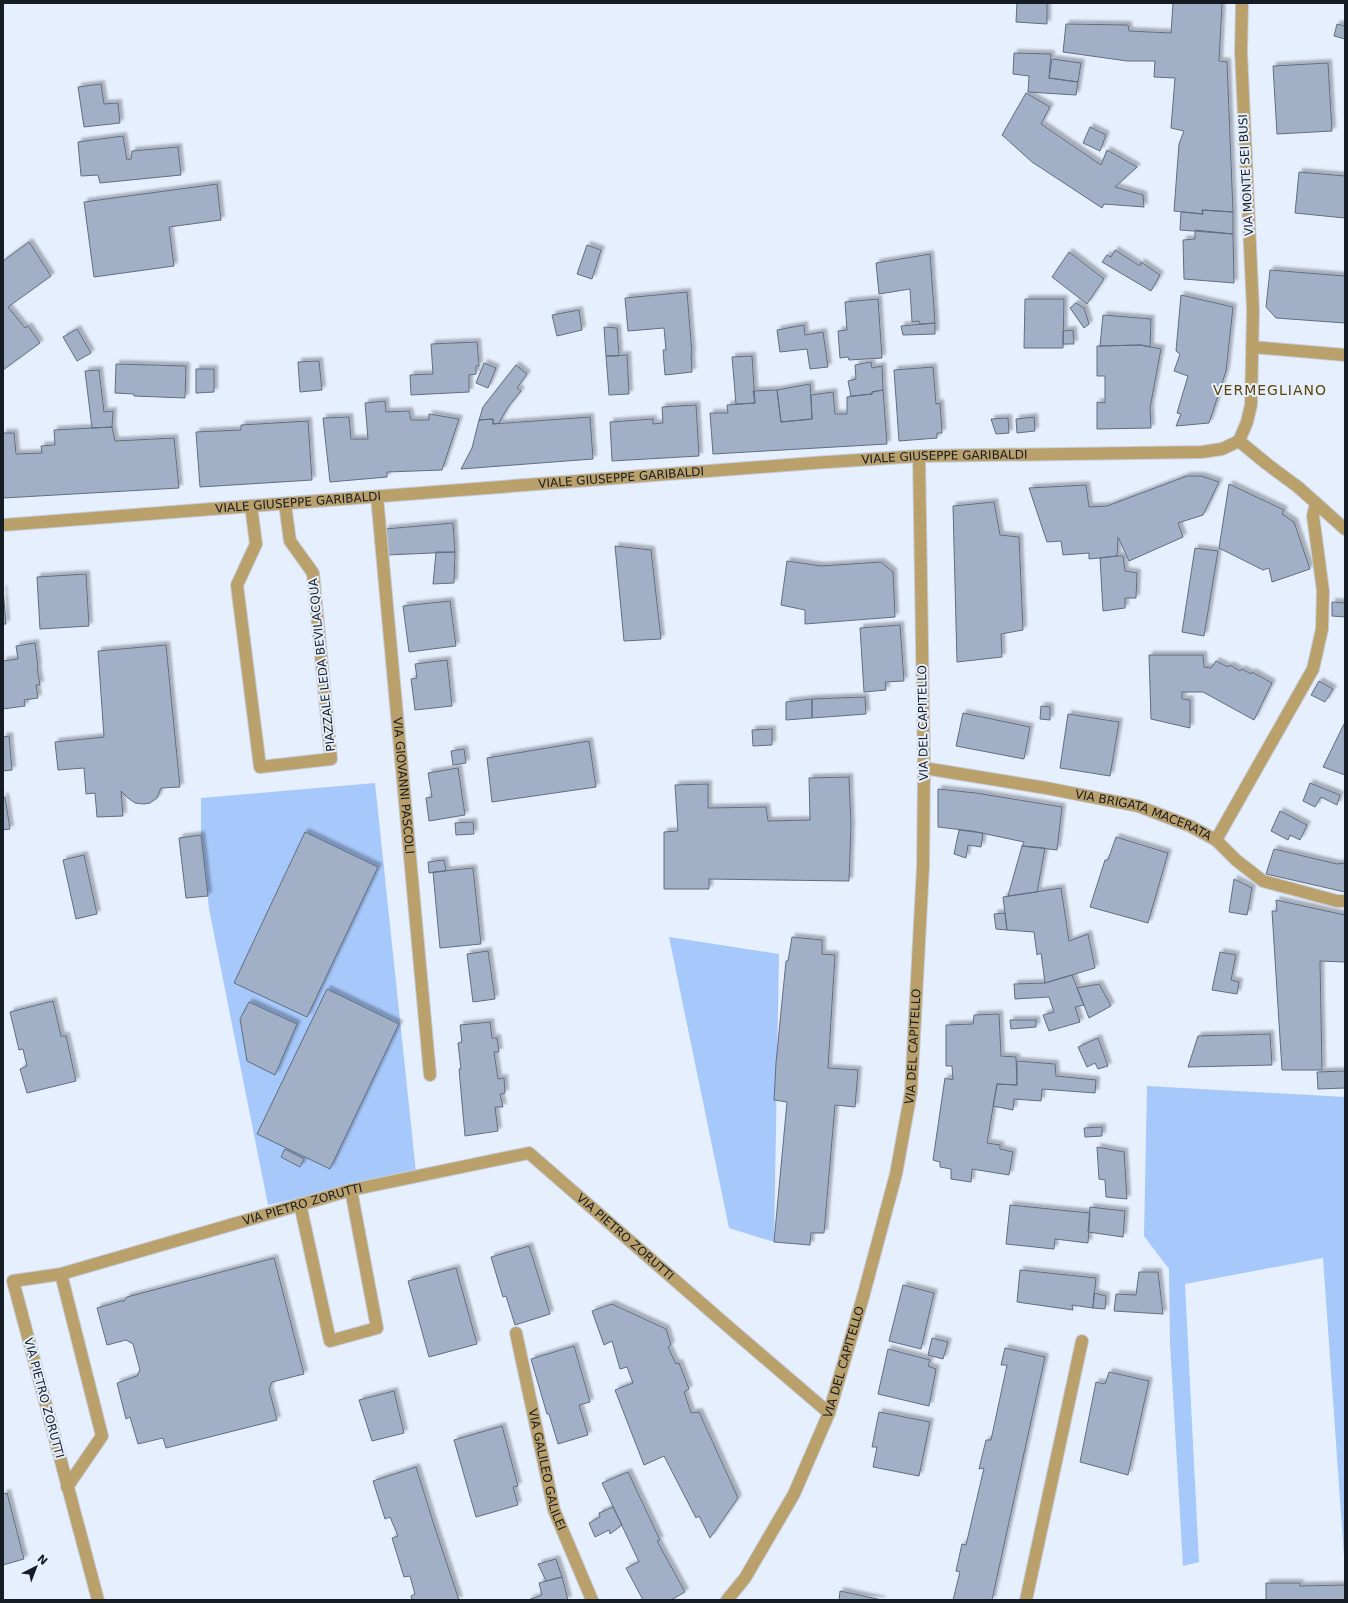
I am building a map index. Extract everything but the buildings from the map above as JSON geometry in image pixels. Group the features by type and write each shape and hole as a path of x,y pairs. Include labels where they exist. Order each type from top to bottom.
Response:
{"street":[{"name":"VIA MONTE SEI BUSI","path":"1239,441 1248,422 1251,405 1252,347 1252,302 1240,52 1242,3"},
{"path":"1252,347 1345,355"},
{"path":"1239,441 1298,487 1345,529"},
{"name":"VIALE GIUSEPPE GARIBALDI","path":"3,525 919,456 1202,452 1222,449 1239,441"},
{"name":"VIA DEL CAPITELLO","path":"727,1600 745,1578 794,1494 829,1413 863,1297 896,1174 911,1092 923,867 924,768 919,456"},
{"name":"VIA GIOVANNI PASCOLI","path":"377,497 430,1075"},
{"path":"1216,840 1313,669 1322,629 1323,591 1313,516 1316,503"},
{"name":"PIAZZALE LEDA BEVILACQUA","path":"251,506 256,544 237,585 260,767 331,760 313,573 290,541 285,504"},
{"name":"VIA BRIGATA MACERATA","path":"924,768 1046,788 1138,806 1190,826 1216,840 1236,860 1264,881 1337,901 1345,901"},
{"name":"VIA PIETRO ZORUTTI","path":"98,1600 13,1281 61,1274 351,1190 529,1153 829,1413"},
{"path":"300,1204 330,1341 377,1328 351,1190"},
{"path":"61,1274 102,1436 67,1487"},
{"name":"VIA GALILEO GALILEI","path":"516,1333 554,1510 592,1600"},
{"path":"1026,1600 1082,1341"}],"shaded area":[{"path":"375,783 416,1172 268,1205 209,909 201,834 201,798"},
{"path":"669,937 779,954 774,1242 729,1228"},
{"path":"1147,1086 1345,1097 1345,1556 1323,1258 1185,1284 1199,1562 1183,1566 1170,1343 1169,1269 1144,1236"}],"district":[{"name":"VERMEGLIANO","path":"1270,390"}]}
